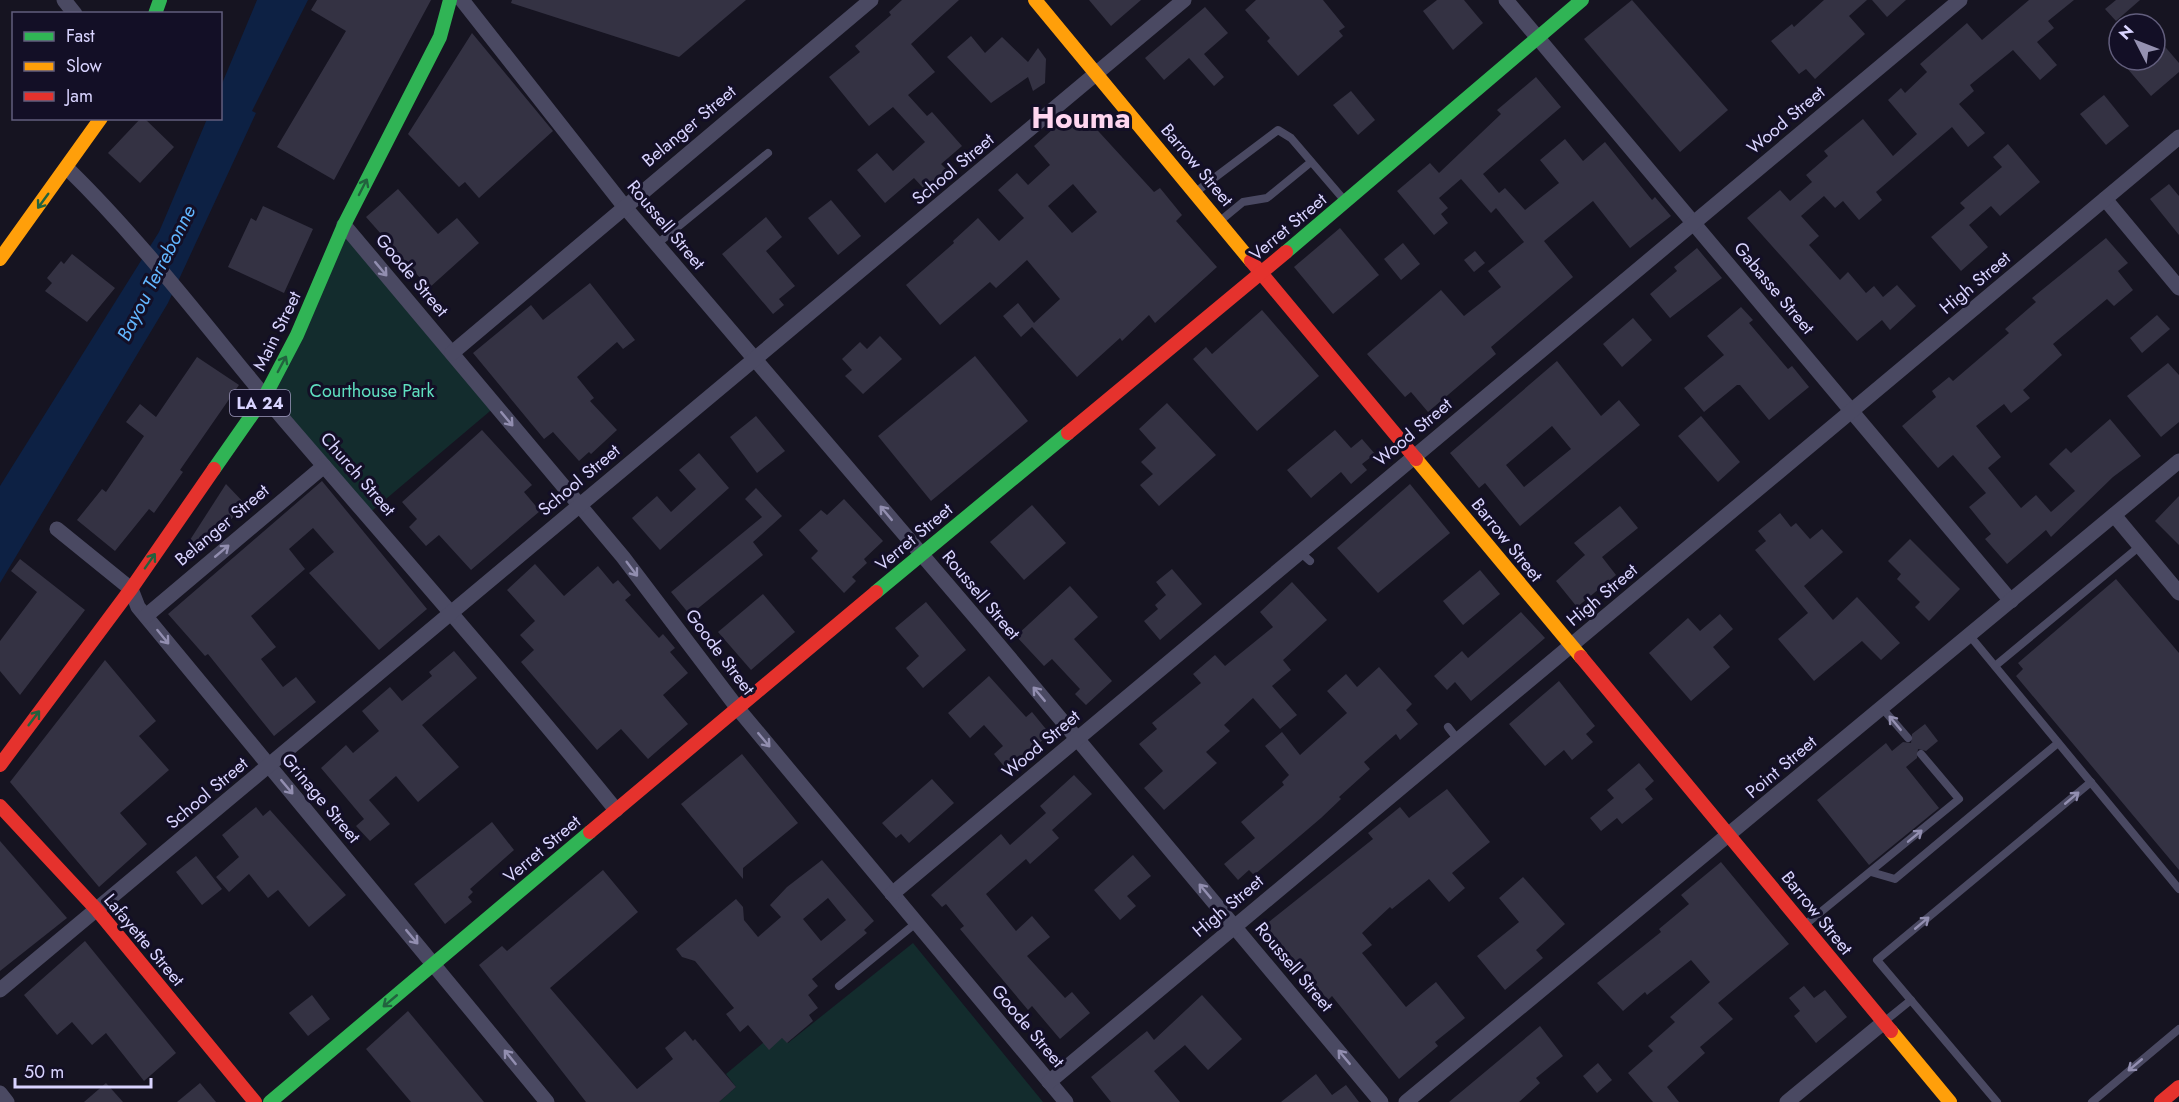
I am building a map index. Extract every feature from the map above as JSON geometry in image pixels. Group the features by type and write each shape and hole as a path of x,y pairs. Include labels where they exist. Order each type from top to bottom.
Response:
{"main road":[{"name":"Main Street","path":"0,765 131,589 265,396 297,334 344,225 440,37 450,0"},
{"name":"Barrow Street","path":"1035,0 1950,1102"},
{"name":"Verret Street","path":"270,1102 615,810 739,710 921,554 1346,202 1582,0"},
{"path":"0,259 100,120"},
{"name":"Lafayette Street","path":"0,806 97,910 255,1102"},
{"path":"2161,1102 2179,1087"}],"street":[{"path":"64,0 73,12"},
{"name":"Roussell Street","path":"462,0 624,206 1235,925 1381,1102"},
{"name":"Belanger Street","path":"452,353 871,0"},
{"name":"School Street","path":"0,990 270,767 1184,0"},
{"name":"Gabasse Street","path":"1506,0 2011,601"},
{"name":"Wood Street","path":"892,894 1077,739 1305,556 1414,456 1960,0"},
{"name":"High Street","path":"1049,1082 2179,137"},
{"name":"Church Street","path":"67,168 146,252 324,466 453,613 615,810"},
{"path":"2105,200 2179,288"},
{"name":"Goode Street","path":"344,225 623,557 739,710 1066,1102"},
{"name":"Point Street","path":"1406,1102 2179,461"},
{"name":"Belanger Street","path":"146,616 324,466"},
{"path":"2114,515 2179,593"},
{"name":"Grinage Street","path":"57,529 131,589 138,607 547,1102"},
{"path":"1787,1102 1884,1022"},
{"path":"0,1094 7,1102"}],"lane":[{"path":"1196,192 1273,130 1287,134 1346,202"},
{"path":"657,244 768,153"},
{"path":"1220,221 1243,202 1267,198 1311,162"},
{"path":"1995,666 2140,546"},
{"path":"1970,636 2179,888"},
{"path":"1882,708 1908,738"},
{"path":"1448,727 1458,740"},
{"path":"1871,872 1895,879 2058,742"},
{"path":"1804,926 1959,799 1921,754"},
{"path":"1997,1102 1877,960 2091,782"},
{"path":"839,986 916,923"},
{"path":"1884,1022 1911,1000"},
{"path":"2092,1102 2179,1029"}],"green space":[{"name":"Courthouse Park","path":"344,225 496,406 367,515 265,396"},
{"path":"913,943 1043,1102 719,1102 736,1087 726,1074 763,1043 782,1038 788,1043"}],"water":[{"name":"Bayou Terrebonne","path":"257,0 308,0 252,111 256,113 168,303 0,583 0,486 159,232 207,120 222,120 222,84"}],"building":[{"path":"317,0 431,0 334,180 277,147 346,31 311,10"},
{"path":"512,0 746,0 679,57 511,3"},
{"path":"902,0 959,0 911,44 935,72 908,95 927,116 932,112 962,146 941,164 947,170 925,190 914,178 885,203 857,170 877,153 893,171 925,142 893,107 869,126 829,77 860,52 855,46 891,15 889,12"},
{"path":"1089,0 1141,0 1111,26"},
{"path":"1256,0 1323,0 1345,27 1339,31 1343,36 1298,76 1267,41 1270,38 1245,10"},
{"path":"1437,0 1464,0 1483,23 1453,50 1423,11"},
{"path":"1632,0 1728,110 1680,152 1584,39"},
{"path":"1824,0 1867,0 1849,16 1865,34 1815,79 1806,69 1799,74 1771,41 1792,24 1794,27"},
{"path":"1872,0 1906,0 1887,17"},
{"path":"2029,0 2074,0 2048,21 2054,28 2037,42 2057,65 2040,80 2013,50 1970,85 1974,91 1959,104 1985,133 1968,147 1952,127 1876,192 1882,200 1859,220 1843,201 1835,208 1824,196 1801,216 1819,236 1809,245 1840,280 1848,272 1866,293 1874,286 1883,297 1897,285 1916,306 1890,330 1882,320 1857,341 1747,218 1780,190 1790,201 1812,182 1806,175 1828,156 1824,151 1863,119 1893,156 1917,134 1888,100 1901,88 1905,93 1927,72 1920,64 1967,23 1982,40"},
{"path":"2116,0 2140,0 2126,12 2108,12 2105,9"},
{"path":"1205,7 1228,33 1204,54 1224,77 1214,86 1189,58 1164,80 1145,58"},
{"path":"472,33 553,131 479,198 465,182 459,187 408,134"},
{"path":"971,36 985,53 1002,37 1028,62 1038,48 1046,59 1045,83 1033,91 1028,77 991,103 947,57"},
{"path":"2167,49 2179,63 2179,72 2151,96 2130,72 2167,72"},
{"path":"1536,77 1561,107 1483,174 1499,193 1505,188 1525,210 1559,183 1540,160 1565,139 1583,161 1605,142 1652,200 1655,197 1671,216 1630,248 1593,201 1544,241 1573,277 1491,347 1496,354 1428,412 1411,392 1405,397 1367,354 1441,290 1464,316 1501,287 1488,271 1524,242 1496,208 1491,213 1461,179 1439,198 1448,208 1441,214 1448,223 1434,235 1397,191 1430,163 1439,173 1501,114 1497,110"},
{"path":"1351,91 1375,120 1358,135 1333,105"},
{"path":"2104,95 2129,126 2106,145 2080,114"},
{"path":"1072,112 1084,126 1089,121 1154,192 1160,188 1182,215 1176,221 1217,267 1155,323 1149,315 1122,341 1120,338 1077,377 1032,327 1021,337 1003,316 1018,303 1034,323 1060,299 1027,260 996,288 990,282 940,325 906,285 954,243 953,241 978,218 999,241 1024,218 998,190 1017,173 1028,185 1050,165 1034,146","holes":["1073,184 1097,212 1072,233 1048,206"]},
{"path":"139,120 146,120 174,147 140,183 108,153"},
{"path":"2008,144 2040,182 2000,216 1991,206 1969,225 1988,247 1961,271 1931,237 1965,208 1960,203 2002,167 1993,157"},
{"path":"2169,184 2179,196 2179,235 2150,199"},
{"path":"398,189 438,234 457,218 479,243 429,288 366,217"},
{"path":"831,200 861,236 838,255 808,218"},
{"path":"263,206 313,229 284,293 228,267 251,218 256,221"},
{"path":"766,217 782,237 766,251 795,286 779,299 784,305 773,314 722,254"},
{"path":"1340,228 1379,275 1333,314 1294,267"},
{"path":"2106,238 2128,263 2118,271 2133,290 2114,306 2107,299 2053,344 2062,355 2023,390 2030,398 2011,413 2004,404 1976,426 2001,457 1988,468 2021,508 2036,495 2051,512 2075,491 2049,464 2066,448 2071,453 2110,419 2141,456 2113,477 2051,537 2046,530 2007,564 1985,539 1991,534 1969,507 1986,493 1953,455 1938,468 1902,426 1936,397 1932,391 1949,377 1953,381 2009,333 2005,329 2036,302 2032,298"},
{"path":"1403,243 1420,264 1401,280 1384,259"},
{"path":"1697,248 1722,278 1670,318 1650,294 1677,271 1674,267"},
{"path":"1475,251 1485,263 1474,272 1464,260"},
{"path":"72,254 115,288 87,322 45,291 52,283 47,278 61,261 64,264"},
{"path":"590,283 635,340 623,349 617,342 577,377 594,398 590,401 617,430 591,454 589,452 579,461 553,432 544,439 473,353 531,305 543,320"},
{"path":"1741,307 1753,320 1749,323 1788,369 1792,366 1809,387 1769,420 1740,385 1737,385 1704,412 1684,388 1724,355 1707,336"},
{"path":"1262,310 1319,376 1257,431 1193,359 1206,347 1212,354"},
{"path":"2157,315 2170,329 2142,353 2130,338"},
{"path":"1633,318 1652,340 1622,367 1603,344"},
{"path":"880,336 902,359 863,394 845,376 852,370 842,359 860,342 867,349"},
{"path":"975,356 1028,421 931,501 878,436"},
{"path":"197,357 239,385 180,470 183,472 154,513 149,509 115,551 77,520 102,489 106,492 144,436 126,422 140,404 156,417"},
{"path":"1557,361 1601,416 1619,400 1640,425 1520,526 1485,483 1479,488 1450,453","holes":["1552,426 1571,449 1524,487 1506,465"]},
{"path":"2168,363 2179,375 2179,422 2161,437 2127,396"},
{"path":"1167,403 1216,455 1159,506 1140,485 1153,474 1141,462 1156,448 1139,429"},
{"path":"756,416 785,451 757,473 730,437"},
{"path":"1701,416 1740,462 1718,482 1678,436"},
{"path":"482,430 532,485 524,492 540,511 471,570 439,535 426,546 409,527 417,519 402,502"},
{"path":"1335,430 1351,448 1362,439 1375,454 1362,464 1367,470 1351,484 1341,472 1311,498 1287,470"},
{"path":"699,453 729,488 660,550 632,518 657,496 671,512 696,489 679,470"},
{"path":"322,481 427,609 379,650 309,573 334,552 313,528 289,549 305,569 251,616 276,647 261,659 283,687 296,677 316,702 274,736 208,654 205,656 168,614"},
{"path":"226,484 246,505 199,550 190,540"},
{"path":"1410,484 1450,533 1378,593 1337,548"},
{"path":"756,488 782,516 753,542 763,555 690,615 671,592 762,517 745,499"},
{"path":"2179,496 2179,545 2155,521"},
{"path":"844,499 883,541 864,559 867,563 852,577 856,581 844,593 811,558 818,551 799,530 821,510 827,515"},
{"path":"1032,505 1066,543 1024,580 990,542"},
{"path":"1620,506 1638,528 1602,557 1616,575 1577,607 1556,581 1585,555 1574,543"},
{"path":"1780,513 1791,527 1796,523 1810,539 1822,529 1843,552 1804,586 1833,620 1857,597 1900,643 1881,660 1862,641 1814,681 1778,639 1808,613 1755,550 1766,541 1758,531"},
{"path":"1910,539 1960,589 1929,621 1915,607 1920,602 1897,579 1901,574 1888,561"},
{"path":"20,559 85,610 20,695 0,671 0,641 37,592 11,571"},
{"path":"535,564 564,596 598,566 613,584 618,580 631,595 625,600 659,638 663,634 675,648 670,652 688,673 663,695 688,724 648,759 621,729 597,750 521,662 534,650 520,635 535,621 507,590"},
{"path":"1172,569 1202,604 1160,640 1144,621 1158,609 1155,605 1166,595 1156,582"},
{"path":"1480,570 1500,594 1463,625 1443,601"},
{"path":"2116,579 2179,653 2179,870 2016,676 2023,669 2018,663"},
{"path":"1292,582 1327,620 1283,660 1291,670 1272,686 1297,715 1280,729 1253,698 1224,725 1230,731 1206,752 1217,763 1164,810 1144,788 1163,771 1139,744 1157,729 1152,723 1201,683 1193,674 1215,655 1225,666 1273,627 1260,612"},
{"path":"1070,586 1098,617 1074,639 1112,681 1086,705 1075,694 1080,689 1052,659 1044,666 1016,636"},
{"path":"763,594 795,632 751,670 718,632"},
{"path":"926,602 966,650 923,688 906,668 919,656 895,628"},
{"path":"1521,612 1545,638 1471,701 1455,682 1447,690 1434,676 1462,651 1468,658"},
{"path":"1720,614 1733,629 1713,647 1730,667 1691,701 1649,653 1688,618 1700,631"},
{"path":"454,651 477,678 422,725 459,767 418,802 396,776 369,800 390,824 370,841 356,826 364,819 321,768 346,745 353,753 379,731 362,711 390,687 402,701 432,676 429,672"},
{"path":"105,660 156,721 139,736 169,770 120,813 147,844 99,887 10,782"},
{"path":"1379,667 1412,704 1406,710 1418,724 1400,740 1396,734 1364,762 1370,769 1339,797 1341,799 1321,818 1254,875 1249,870 1238,880 1224,864 1255,838 1241,822 1284,785 1282,782 1289,775 1265,746 1282,732 1300,755 1347,713 1327,691 1346,674 1357,687"},
{"path":"989,676 1026,717 1032,712 1050,734 1007,770 994,754 1003,746 984,725 970,738 948,713"},
{"path":"1559,681 1595,726 1586,734 1593,742 1572,760 1564,750 1545,766 1509,724"},
{"path":"1925,724 1938,741 1926,751 1918,749 1917,758 1906,767 1939,808 1869,865 1817,800 1886,743 1892,751 1903,742 1911,743 1912,734"},
{"path":"742,754 798,823 743,868 743,879 681,804"},
{"path":"1639,763 1654,781 1645,789 1653,799 1622,824 1617,818 1601,831 1590,818 1614,798 1607,790"},
{"path":"1074,775 1092,794 1052,830 1059,838 1030,864 1026,859 986,894 1016,931 1032,916 1050,937 1027,956 1065,998 1072,992 1090,1013 1060,1039 1032,1006 1028,1010 960,929 964,926 946,904 942,907 931,895 1001,834 1010,845 1046,813 1040,806"},
{"path":"932,779 954,803 909,843 901,834 896,838 882,823"},
{"path":"1447,789 1490,842 1452,873 1465,888 1449,902 1429,879 1392,909 1390,907 1362,933 1372,945 1362,953 1406,1007 1436,982 1465,1018 1435,1042 1438,1046 1399,1079 1332,996 1328,1000 1265,925 1373,839 1368,833 1400,807 1409,818"},
{"path":"256,807 263,816 270,810 346,895 309,927 278,890 268,898 249,874 229,892 216,877 239,857 222,835"},
{"path":"492,822 514,850 470,889 473,892 468,897 472,902 445,924 414,884"},
{"path":"0,841 67,918 0,971"},
{"path":"1133,855 1151,876 1127,896 1136,906 1120,920 1094,890"},
{"path":"196,856 222,889 202,905 176,872"},
{"path":"822,860 874,921 864,930 867,933 812,979 818,986 808,995 818,1008 809,1015 813,1021 787,1043 782,1038 769,1050 748,1025 740,1032 726,1014 734,1008 695,961 682,957 676,949 736,899 743,907 744,920 758,937 781,917 770,905 787,887","holes":["828,898 846,920 821,941 803,919"]},
{"path":"1721,862 1789,944 1718,1003 1733,1019 1700,1047 1705,1053 1667,1087 1679,1102 1653,1102 1628,1073 1653,1051 1648,1046 1675,1022 1670,1017 1710,982 1691,960 1647,995 1645,992 1623,1011 1597,983 1661,932 1659,929 1689,904 1681,895"},
{"path":"603,870 638,912 550,988 637,1089 673,1059 665,1048 685,1031 693,1041 695,1039 736,1087 719,1102 586,1102 479,965 502,946 507,951"},
{"path":"1523,877 1565,924 1536,950 1543,958 1505,990 1477,956 1519,922 1499,898"},
{"path":"85,941 176,1053 144,1081 106,1033 92,1045 72,1022 57,1035 24,995"},
{"path":"1804,986 1814,998 1825,990 1847,1017 1816,1043 1794,1016 1800,1011 1789,998"},
{"path":"312,995 330,1019 308,1036 289,1013"},
{"path":"1202,995 1242,1039 1208,1070 1185,1045 1154,1071 1180,1102 1111,1102 1091,1077 1147,1031 1154,1040"},
{"path":"408,1011 484,1102 411,1102 366,1049"},
{"path":"1540,1026 1563,1056 1536,1078 1540,1083 1519,1102 1449,1102"},
{"path":"1598,1063 1612,1080 1597,1093 1583,1076"},
{"path":"1316,1074 1332,1095 1346,1085 1359,1102 1281,1102"},
{"path":"106,1083 123,1102 84,1102"},
{"path":"200,1083 216,1102 177,1102"}],"traffic: fast":[{"path":"156,12 160,0"},
{"path":"214,469 265,396 297,335 344,225 440,37 450,0"},
{"path":"1286,252 1582,0"},
{"path":"876,592 1068,433"},
{"path":"270,1102 590,832"}],"traffic: slow":[{"path":"1035,0 1251,261"},
{"path":"0,259 100,120"},
{"path":"1416,459 1581,657"},
{"path":"1891,1031 1950,1102"}],"traffic: jam":[{"path":"1068,433 1286,252"},
{"path":"1251,261 1416,459"},
{"path":"0,765 131,589 214,469"},
{"path":"590,832 876,592"},
{"path":"1581,657 1891,1031"},
{"path":"0,806 97,910 255,1102"},
{"path":"2161,1102 2179,1087"}],"district":[{"name":"Houma","path":"1081,118"}]}
